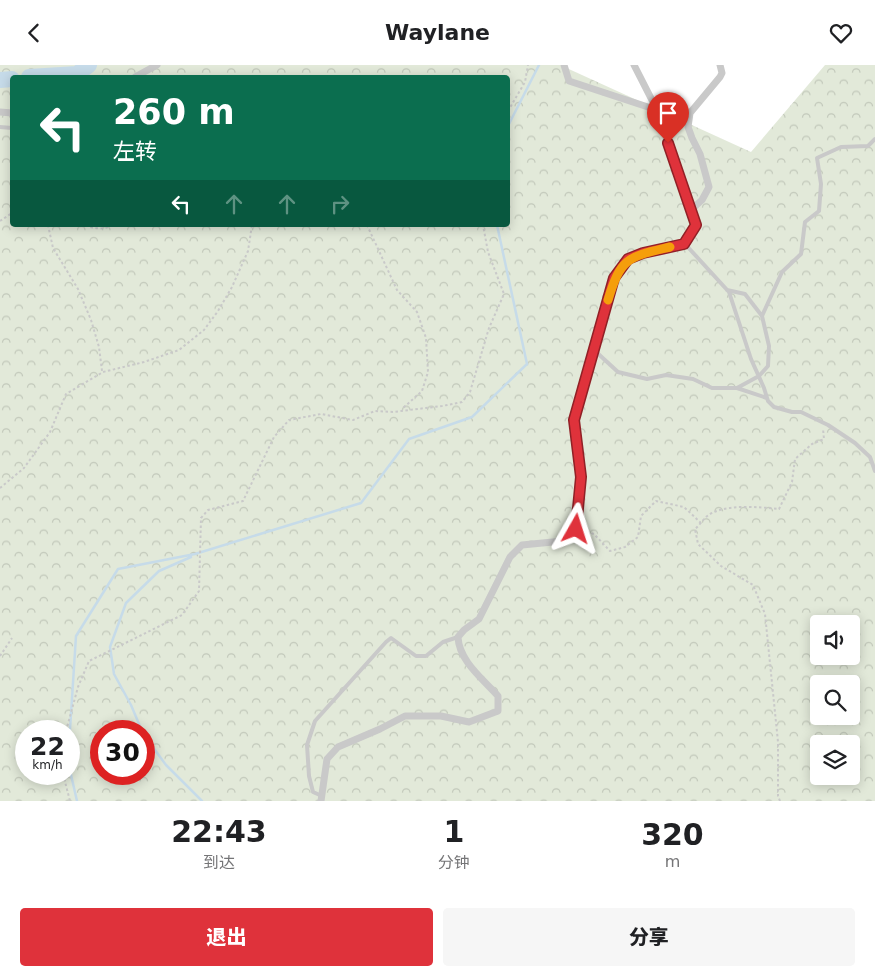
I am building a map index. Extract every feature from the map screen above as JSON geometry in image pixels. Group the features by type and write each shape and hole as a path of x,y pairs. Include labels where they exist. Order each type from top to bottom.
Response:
{"street":[{"path":"139,75 157,65"},
{"path":"564,65 570,81 657,110"},
{"path":"322,798 327,759 338,747 405,716 441,716 469,722 498,711 498,696 462,656 458,645 458,637 479,619 510,557 522,545 563,541 576,529 581,477 574,420 614,278 628,259 643,253 684,244 696,225 657,110 634,65"},
{"path":"691,210 702,200 708,187 700,154 688,127 690,113 720,77 722,73 720,65"}],"lane":[{"path":"762,317 782,272 800,254 806,222 819,211 821,184 818,158 841,147 868,146 875,139"},
{"path":"684,244 727,290 750,359 759,376 768,401 774,407 792,412 801,412 822,422 855,443 870,457 875,471"},
{"path":"727,290 744,294 762,317 769,346 768,366 759,376 738,387"},
{"path":"594,350 618,372 647,379 666,375 693,379 712,388 738,387 767,397"},
{"path":"322,798 313,792 308,777 308,745 315,721 391,638 416,656 426,656 443,642 458,637"}],"path":[{"path":"510,107 524,81 528,65"},
{"path":"48,227 53,248 78,289 91,320 99,347 102,372"},
{"path":"89,227 109,227"},
{"path":"0,488 24,468 50,432 66,394 102,372 144,362 180,350 204,330 218,311 235,280 248,251 252,227"},
{"path":"368,227 397,290 417,312 426,338 428,372 422,391 401,411"},
{"path":"69,720 78,687 89,661 182,615 199,591 202,518 208,510 243,501 274,437 290,420 321,415 353,420 375,411 401,411 462,402 470,392 489,328 504,294 488,252 483,227"},
{"path":"780,801 778,796 778,742 765,614 753,585 721,566 698,544 696,529 707,516 725,509 742,506 779,509 792,482 795,459 812,444 824,439 822,422"},
{"path":"576,529 594,534 610,551 625,547 638,537 641,516 656,501 684,507 701,523"},
{"path":"0,656 12,638"},
{"path":"66,785 70,801"}],"green space":[{"path":"0,65 560,65 751,152 825,65 875,65 875,801 0,801"}],"waterway":[{"path":"61,75 77,74 89,65"},
{"path":"510,122 539,65"},
{"path":"0,80 10,79"},
{"path":"71,720 76,636 118,569 195,554 361,503 409,439 472,417 527,364 497,227"},
{"path":"137,720 114,674 110,647 126,603 159,571 191,557"},
{"path":"155,750 166,765 202,801"},
{"path":"73,785 77,801"}],"slow traffic":[{"path":"608,300 614,278 628,259 643,253 670,247"}],"route":[{"path":"576,529 581,477 574,420 614,278 628,259 643,253 684,244 696,225 668,143"}]}
